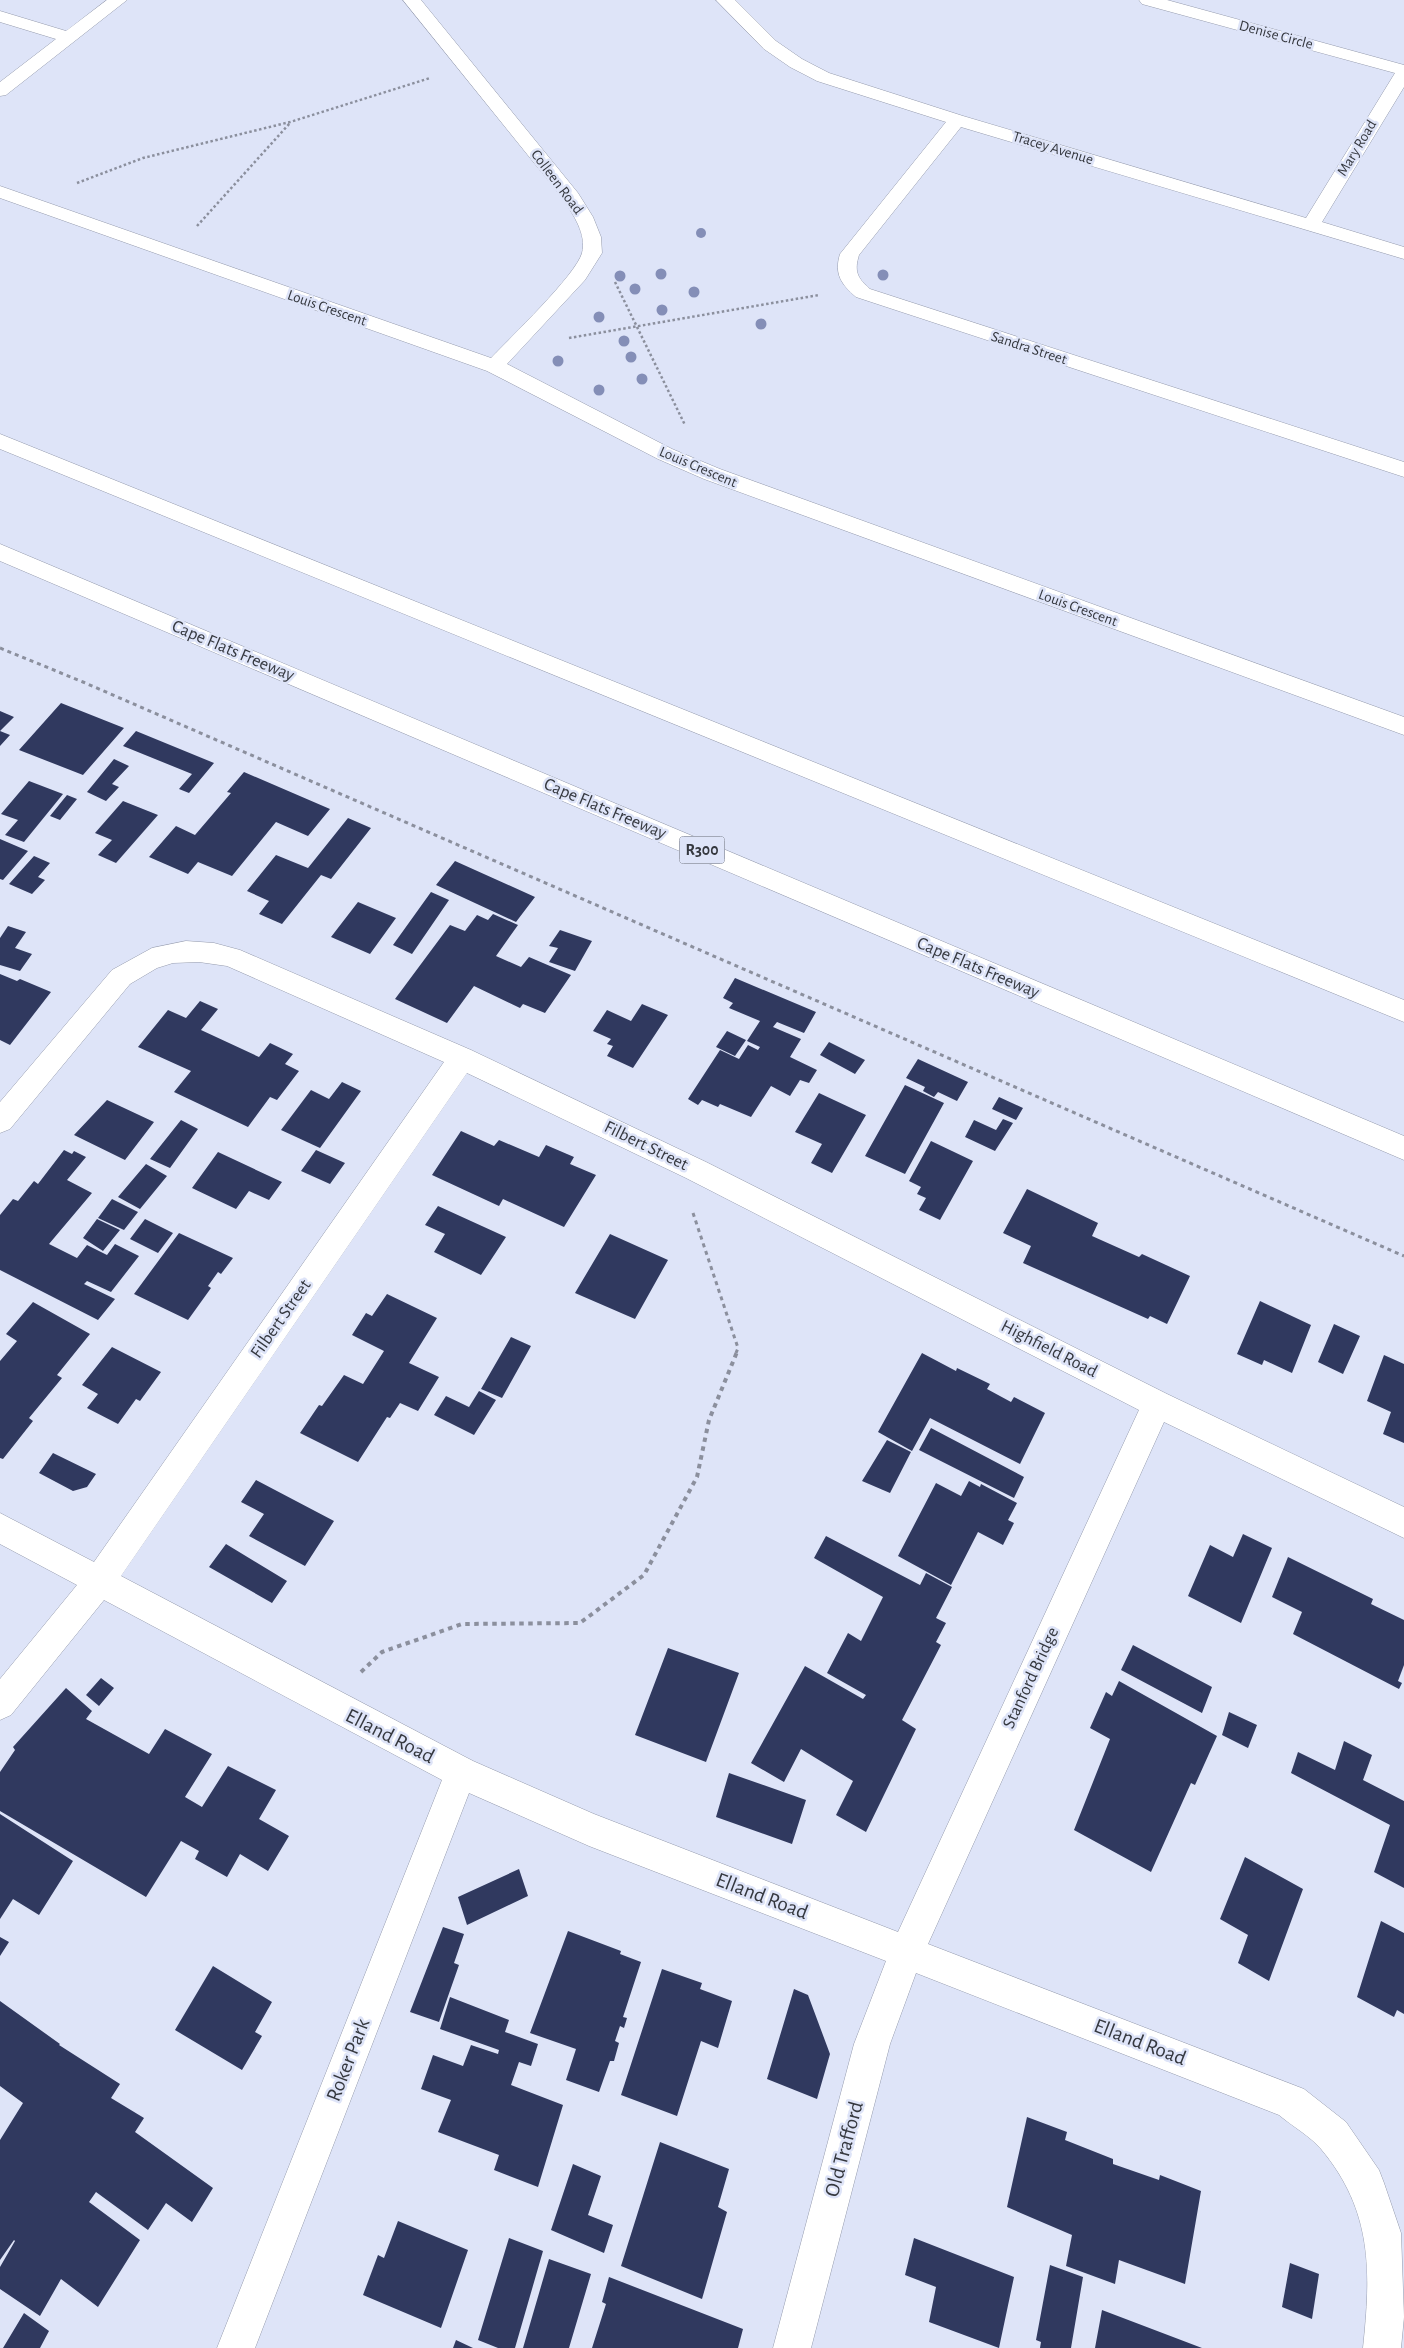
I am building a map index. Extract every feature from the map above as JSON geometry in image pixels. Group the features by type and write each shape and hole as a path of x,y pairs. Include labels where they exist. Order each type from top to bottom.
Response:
{"main road":[{"path":"0,91 118,0"},
{"name":"Colleen Road","path":"412,0 571,197 591,228 592,255 573,283 494,366"},
{"name":"Tracey Avenue","path":"725,0 770,45 796,63 823,77 957,120 1404,253"},
{"name":"Denise Circle","path":"1148,0 1404,71"},
{"path":"0,16 69,38"},
{"name":"Mary Road","path":"1311,225 1404,71"},
{"name":"Sandra Street","path":"957,120 850,254 845,268 850,282 863,293 1404,470"},
{"name":"Louis Crescent","path":"0,192 494,366 665,454 712,474 1404,726"},
{"path":"0,441 1404,1011"},
{"name":"Cape Flats Freeway","path":"0,552 1404,1148"},
{"name":"Filbert Street","path":"0,1121 121,977 144,960 172,952 203,950 231,957 462,1058 696,1170"},
{"name":"Filbert Street","path":"0,1704 45,1652 100,1580 462,1058"},
{"name":"Highfield Road","path":"696,1170 1157,1404 1404,1523"},
{"name":"Stanford Bridge","path":"906,1953 1157,1404"},
{"name":"Elland Road","path":"0,1528 341,1711 461,1773 589,1829 1290,2102 1333,2135 1366,2183 1384,2233 1388,2300 1382,2348"},
{"name":"Roker Park","path":"236,2348 461,1773"},
{"name":"Old Trafford","path":"792,2348 872,2044 906,1953"}],"path":[{"path":"21,200 88,179 144,158 290,122 419,80 467,68"},
{"path":"172,253 290,122"},
{"path":"612,277 689,434"},
{"path":"562,340 818,295"},
{"path":"0,648 83,682 1404,1256"},
{"path":"341,1711 359,1674 382,1652 462,1624 580,1623 644,1575 697,1477 709,1420 738,1348 687,1196 696,1170"}],"building":[{"path":"61,703 124,728 83,775 19,750"},
{"path":"0,711 14,717 0,731"},
{"path":"0,731 10,735 0,746"},
{"path":"136,731 214,763 189,793 179,789 192,774 123,746"},
{"path":"114,759 129,766 112,784 119,787 106,801 87,792"},
{"path":"244,772 330,809 308,836 276,822 232,876 198,862 188,874 149,857 176,826 195,835 231,793 227,792"},
{"path":"29,781 63,794 24,842 5,835 18,820 1,814"},
{"path":"67,795 77,799 60,820 50,816"},
{"path":"123,801 158,815 116,863 98,855 112,840 95,833"},
{"path":"348,818 371,828 331,879 321,875 282,924 259,914 269,901 247,891 276,855 308,868"},
{"path":"0,839 28,851 3,880 0,879"},
{"path":"34,856 50,863 38,877 45,880 32,894 9,884"},
{"path":"455,861 535,897 516,922 436,885"},
{"path":"431,892 449,900 412,954 393,945"},
{"path":"358,902 396,918 370,954 331,937"},
{"path":"493,914 518,925 496,956 521,967 529,957 571,975 545,1013 523,1004 520,1008 474,986 447,1023 395,999 450,925 465,931 477,915 488,920"},
{"path":"8,926 26,932 15,948 32,954 20,971 0,965 0,938"},
{"path":"560,930 592,941 575,971 549,962 558,948 549,946"},
{"path":"0,974 17,981 20,979 51,992 10,1045 0,1040"},
{"path":"735,978 816,1012 804,1033 777,1022 773,1027 801,1039 790,1057 817,1070 809,1083 800,1080 790,1096 771,1086 751,1117 720,1104 718,1107 702,1100 698,1105 688,1099 720,1050 739,1059 748,1045 758,1050 760,1047 747,1041 760,1021 729,1008 733,1003 723,998"},
{"path":"200,1001 218,1009 201,1030 259,1057 270,1043 293,1054 285,1064 299,1071 277,1100 270,1097 248,1127 174,1092 191,1071 138,1047 168,1010 186,1018"},
{"path":"642,1004 668,1015 633,1068 607,1056 613,1046 607,1044 611,1039 593,1031 607,1010 631,1021"},
{"path":"727,1031 746,1040 735,1056 716,1047"},
{"path":"829,1042 865,1060 855,1074 820,1055"},
{"path":"918,1059 968,1082 957,1101 938,1092 934,1097 923,1091 925,1087 906,1078"},
{"path":"342,1082 361,1091 320,1148 281,1130 311,1090 329,1099"},
{"path":"905,1085 944,1103 905,1174 865,1156"},
{"path":"819,1093 866,1115 832,1173 811,1163 822,1144 795,1132"},
{"path":"999,1097 1023,1108 1016,1120 992,1109"},
{"path":"107,1100 154,1122 125,1160 74,1135"},
{"path":"1003,1119 1013,1123 995,1151 965,1137 974,1120 996,1130"},
{"path":"181,1120 198,1129 170,1168 150,1159"},
{"path":"461,1131 494,1146 499,1140 539,1157 546,1145 574,1157 570,1164 596,1175 564,1227 503,1199 499,1206 432,1175"},
{"path":"931,1141 973,1161 940,1220 919,1210 926,1198 917,1194 921,1187 909,1181"},
{"path":"64,1150 72,1154 74,1151 86,1157 67,1180 92,1193 49,1244 77,1258 87,1245 107,1255 115,1244 139,1256 111,1292 87,1281 84,1284 115,1299 98,1320 0,1270 0,1215 13,1199 18,1201 34,1181 38,1184"},
{"path":"316,1150 345,1163 330,1184 301,1171"},
{"path":"218,1152 282,1182 269,1200 249,1191 236,1209 192,1188"},
{"path":"146,1164 167,1176 140,1209 118,1197"},
{"path":"1027,1189 1098,1223 1092,1236 1139,1257 1142,1254 1190,1276 1167,1324 1150,1316 1148,1319 1023,1263 1031,1246 1003,1233"},
{"path":"112,1199 138,1212 124,1230 98,1218"},
{"path":"438,1206 506,1237 481,1275 434,1252 445,1234 425,1225"},
{"path":"97,1219 120,1230 103,1251 83,1238"},
{"path":"145,1219 173,1233 158,1253 130,1239"},
{"path":"179,1233 233,1258 221,1274 218,1272 208,1286 211,1288 188,1320 134,1294"},
{"path":"610,1234 668,1260 635,1319 575,1293"},
{"path":"387,1294 437,1318 409,1363 439,1377 418,1411 400,1403 390,1418 387,1417 358,1462 300,1433 319,1405 322,1406 344,1375 363,1384 384,1351 352,1335 366,1313 372,1316"},
{"path":"1260,1301 1311,1325 1292,1373 1264,1360 1262,1365 1237,1354"},
{"path":"33,1302 90,1334 57,1375 62,1378 29,1418 33,1421 3,1459 0,1458 0,1361 17,1341 6,1334"},
{"path":"1334,1324 1360,1336 1343,1374 1318,1362"},
{"path":"511,1337 531,1346 502,1398 481,1389"},
{"path":"112,1347 161,1372 140,1401 136,1399 118,1424 87,1408 98,1394 82,1385"},
{"path":"922,1353 956,1371 957,1368 990,1384 987,1389 1011,1402 1014,1397 1045,1413 1020,1464 930,1418 912,1451 878,1432"},
{"path":"1384,1355 1404,1364 1404,1443 1383,1434 1391,1412 1367,1401"},
{"path":"479,1391 496,1400 474,1435 434,1415 446,1396 469,1407"},
{"path":"931,1428 1024,1477 1014,1498 919,1450"},
{"path":"887,1440 911,1452 890,1493 862,1481"},
{"path":"53,1453 96,1474 87,1487 73,1491 39,1473"},
{"path":"256,1480 334,1521 305,1566 249,1536 264,1514 241,1502"},
{"path":"969,1481 980,1487 981,1484 1017,1503 1008,1520 1014,1523 1003,1545 978,1532 951,1585 898,1556 936,1483 961,1496"},
{"path":"1243,1534 1272,1548 1241,1623 1188,1596 1210,1545 1233,1557"},
{"path":"826,1536 920,1585 926,1573 952,1587 936,1618 946,1623 936,1642 941,1645 902,1720 916,1729 866,1832 836,1815 853,1781 801,1749 784,1782 751,1763 805,1666 863,1699 866,1695 827,1673 848,1633 861,1641 883,1597 814,1558"},
{"path":"226,1544 287,1581 272,1603 209,1567"},
{"path":"1288,1557 1373,1599 1371,1604 1404,1620 1404,1665 1398,1681 1402,1683 1399,1689 1293,1634 1302,1612 1272,1597"},
{"path":"1133,1645 1212,1687 1202,1713 1121,1670"},
{"path":"668,1648 739,1673 706,1762 635,1735"},
{"path":"101,1678 114,1688 99,1706 86,1695"},
{"path":"1119,1681 1217,1736 1195,1785 1191,1783 1151,1872 1074,1830 1110,1739 1090,1728 1106,1692 1112,1696"},
{"path":"66,1688 92,1711 86,1719 149,1754 165,1729 212,1754 185,1797 202,1807 228,1766 276,1790 259,1819 289,1836 268,1871 240,1854 227,1877 195,1859 199,1851 181,1841 146,1897 0,1811 0,1772 15,1750 13,1747"},
{"path":"1229,1712 1257,1725 1248,1748 1222,1735"},
{"path":"1344,1741 1372,1755 1363,1780 1404,1801 1404,1888 1374,1872 1390,1825 1291,1773 1298,1752 1335,1770"},
{"path":"729,1773 806,1800 792,1844 716,1817"},
{"path":"0,1814 73,1861 39,1915 13,1899 0,1919"},
{"path":"1245,1857 1303,1889 1269,1981 1238,1963 1248,1935 1220,1919"},
{"path":"519,1869 528,1896 467,1925 458,1897"},
{"path":"1381,1921 1404,1933 1404,2014 1397,2010 1394,2017 1357,1997"},
{"path":"443,1927 464,1934 454,1963 459,1965 439,2022 410,2012"},
{"path":"568,1931 621,1951 620,1954 641,1962 623,2017 627,2018 624,2028 620,2026 615,2041 619,2043 614,2061 610,2061 599,2092 566,2080 576,2049 530,2033"},
{"path":"0,1937 9,1942 0,1956"},
{"path":"213,1966 272,2002 255,2032 262,2036 242,2070 175,2030"},
{"path":"662,1969 702,1983 700,1989 732,2001 718,2048 701,2041 677,2116 621,2095"},
{"path":"794,1989 808,1995 830,2054 817,2099 767,2079"},
{"path":"450,1997 509,2020 505,2032 538,2044 531,2066 519,2062 511,2085 563,2105 538,2187 494,2170 499,2155 438,2132 451,2100 421,2089 433,2055 463,2066 471,2045 498,2054 499,2050 440,2029"},
{"path":"0,2001 59,2045 120,2084 111,2098 144,2118 135,2132 213,2188 192,2222 166,2203 148,2230 96,2192 89,2202 140,2240 98,2307 61,2279 40,2316 0,2289 0,2267 15,2241 0,2260 0,2140 23,2103 0,2086"},
{"path":"1027,2117 1067,2132 1065,2140 1113,2159 1113,2164 1159,2180 1160,2175 1201,2191 1185,2284 1119,2260 1115,2284 1066,2266 1072,2235 1007,2207"},
{"path":"660,2142 729,2169 718,2207 727,2212 702,2299 621,2266"},
{"path":"573,2164 601,2176 588,2215 613,2225 604,2253 551,2230"},
{"path":"398,2221 468,2250 441,2328 363,2295 378,2255 384,2258"},
{"path":"509,2238 543,2251 515,2348 498,2348 478,2340"},
{"path":"914,2238 1014,2277 999,2348 929,2322 936,2287 905,2275"},
{"path":"549,2259 591,2274 569,2348 523,2348"},
{"path":"1290,2263 1319,2274 1312,2319 1282,2307"},
{"path":"1050,2265 1083,2277 1071,2348 1040,2348 1041,2342 1036,2340"},
{"path":"609,2277 743,2329 738,2348 592,2348 606,2304 602,2302"},
{"path":"1102,2310 1202,2348 1095,2348"},
{"path":"24,2313 49,2331 40,2348 3,2348"},
{"path":"456,2340 473,2348 453,2348"}]}
